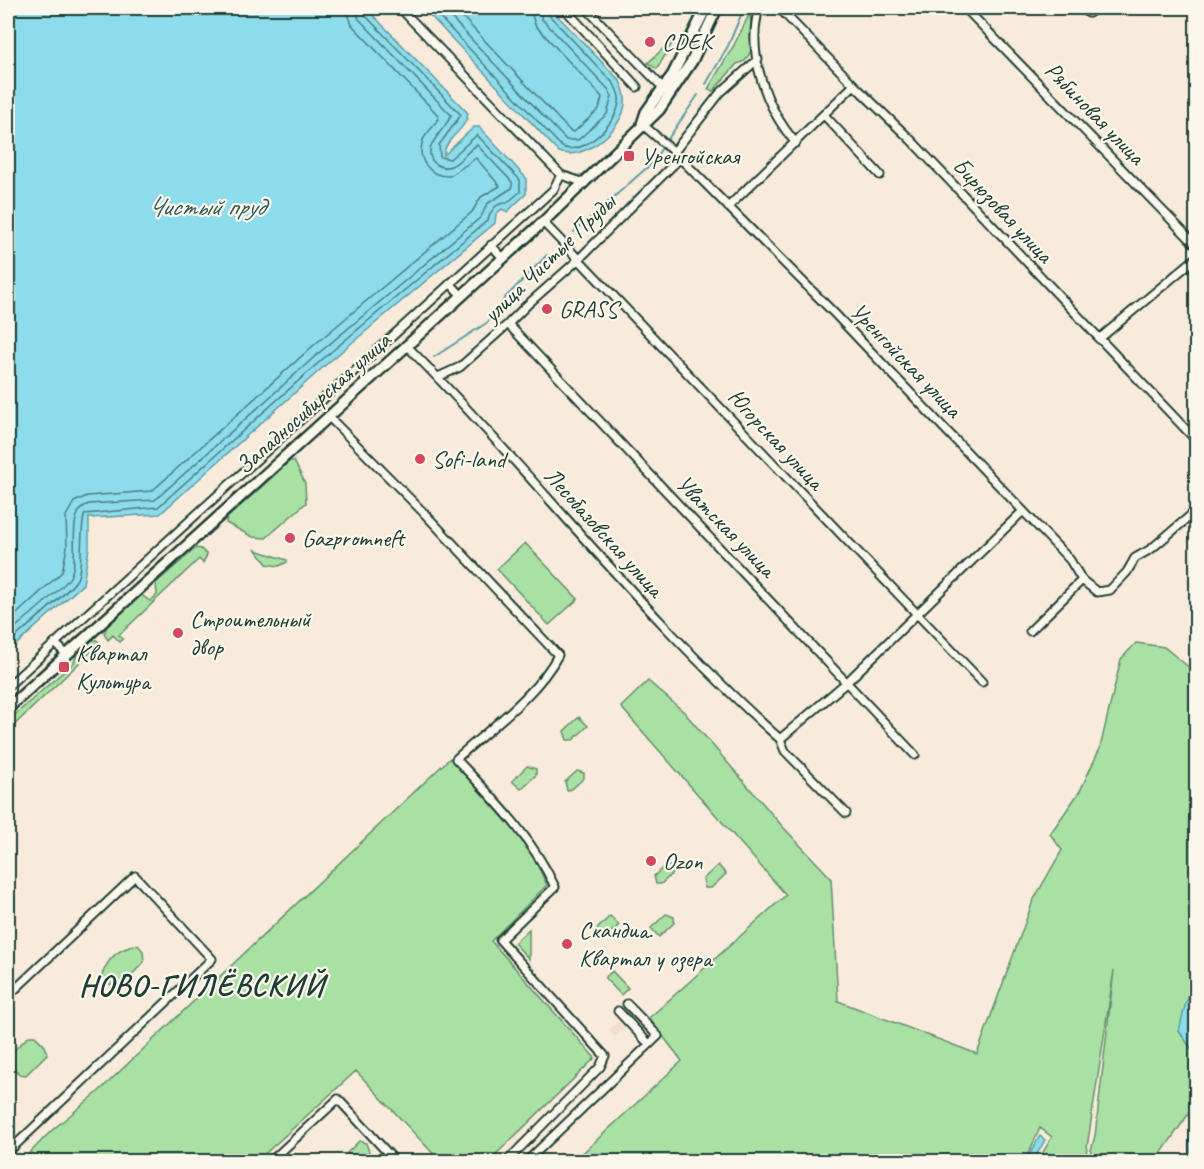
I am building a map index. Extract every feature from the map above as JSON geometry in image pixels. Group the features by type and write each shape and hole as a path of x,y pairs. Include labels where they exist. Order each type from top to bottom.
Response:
{"main road":[{"name":"Западносибирская улица","path":"8,708 543,222 659,110 706,8"},
{"name":"Западносибирская улица","path":"667,91 692,61 717,8"}],"street":[{"path":"400,8 561,175 585,183"},
{"path":"564,8 638,87"},
{"path":"586,8 667,91"},
{"path":"759,8 755,41 770,106 783,128 796,143"},
{"name":"Бирюзовая улица","path":"779,8 854,86 911,140 1197,440"},
{"name":"Рябиновая улица","path":"965,8 1197,245"},
{"path":"1078,8 1089,14 1095,8"},
{"name":"улица Чистые Пруды","path":"438,377 460,367 578,260 677,155 720,93 758,59"},
{"path":"728,207 854,86"},
{"path":"825,116 880,175"},
{"name":"Уренгойская улица","path":"642,124 677,155 841,320 1070,560 1082,580"},
{"path":"8,686 552,190 561,175"},
{"name":"Югорская улица","path":"543,222 982,682"},
{"path":"491,245 503,258"},
{"path":"1099,339 1197,258"},
{"path":"450,283 461,295"},
{"name":"Уватская улица","path":"508,324 915,755"},
{"path":"404,325 415,337"},
{"name":"Лесобазовская улица","path":"406,345 438,377 621,581 683,646 780,739 785,751 846,813"},
{"path":"328,416 424,513 558,655 550,669 456,759 519,826 542,858 555,887 500,940 605,1056 600,1067 506,1161"},
{"path":"252,464 260,477"},
{"path":"780,739 847,682 1023,511"},
{"path":"1030,631 1082,580 1097,592 1110,590 1127,572 1135,558 1150,549 1187,516 1197,511"},
{"path":"152,555 163,566"},
{"path":"55,642 66,654"},
{"path":"8,996 135,876 212,959 8,1152"},
{"path":"526,1161 658,1036 627,1004"},
{"path":"618,1011 650,1044"},
{"path":"270,1161 338,1099 396,1161"}],"shaded area":[{"path":"620,1020 626,1027 615,1037 608,1030"}],"green space":[{"path":"750,13 753,48 745,61 737,64 713,91 708,89 734,45"},
{"path":"674,40 657,69 648,63 671,41"},
{"path":"290,461 294,461 305,483 306,503 266,538 253,537 226,523 227,518"},
{"path":"525,543 578,599 549,625 497,569"},
{"path":"196,548 201,549 207,555 203,563 199,559 119,635 123,639 120,642 113,635 108,640 104,634 108,623 140,594 150,601 157,595 156,583"},
{"path":"256,550 287,560 287,562 279,566 267,564"},
{"path":"90,640 100,643 8,731 8,721 74,662 78,651"},
{"path":"1136,643 1164,647 1196,673 1196,968 1179,1031 1196,1055 1196,1103 1156,1161 1088,1161 1095,1136 1114,970 1085,1161 1038,1161 1052,1137 1040,1128 1025,1161 573,1162 682,1061 649,1018 786,895 621,707 648,681 684,712 783,827 831,878 838,1001 977,1054 1033,901 1062,850 1050,834 1080,791 1100,748 1121,659"},
{"path":"579,717 588,726 573,740 567,740 564,731"},
{"path":"450,758 527,844 547,885 491,941 595,1058 489,1161 440,1161 356,1071 257,1161 21,1162 51,1131 97,1093"},
{"path":"527,766 536,769 536,775 521,789 512,781"},
{"path":"577,771 584,773 584,778 572,789 567,790 565,782"},
{"path":"666,865 673,868 673,873 661,884 656,884 654,876"},
{"path":"718,865 726,874 711,888 705,888 703,879"},
{"path":"666,914 674,917 674,923 659,937 651,928"},
{"path":"610,916 619,925 604,939 598,939 596,930"},
{"path":"529,929 529,959 514,943"},
{"path":"138,945 143,951 144,962 118,989 101,979 106,966 114,956 124,949"},
{"path":"612,971 628,988 621,995 605,978"},
{"path":"29,1036 35,1036 45,1046 47,1054 26,1075 19,1074 8,1061 8,1056"},
{"path":"359,1141 366,1143 369,1152 354,1161 347,1153"}],"water":[{"name":"Чистый пруд","path":"8,8 366,8 468,113 464,124 445,149 444,155 474,127 479,127 526,178 526,194 507,212 502,209 496,214 495,223 329,362 160,514 89,518 89,548 83,584 8,652"},
{"path":"423,8 550,8 620,81 625,101 624,109 615,127 589,149 568,154 559,152"},
{"path":"1196,989 1196,1055 1179,1031 1186,1002"},
{"path":"1196,1122 1196,1161 1190,1161 1189,1142"},
{"path":"1040,1136 1045,1140 1033,1161 1026,1161"}],"waterway":[{"path":"706,84 728,46 744,8"},
{"path":"668,139 698,95"},
{"path":"606,204 651,164 662,148"},
{"path":"574,232 597,212"},
{"path":"434,357 488,322 505,298 547,255"}],"place":[{"name":"CDEK","path":"650,42"},
{"name":"Уренгойская","path":"629,156"},
{"name":"GRASS","path":"547,309"},
{"name":"Sofi-land","path":"420,459"},
{"name":"Gazpromneft","path":"290,538"},
{"name":"Строительный двор","path":"178,633"},
{"name":"Квартал Культура","path":"64,667"},
{"name":"Ozon","path":"651,861"},
{"name":"Скандиа. Квартал у озера","path":"567,944"}],"district":[{"name":"НОВО-ГИЛЁВСКИЙ","path":"202,985"}]}
